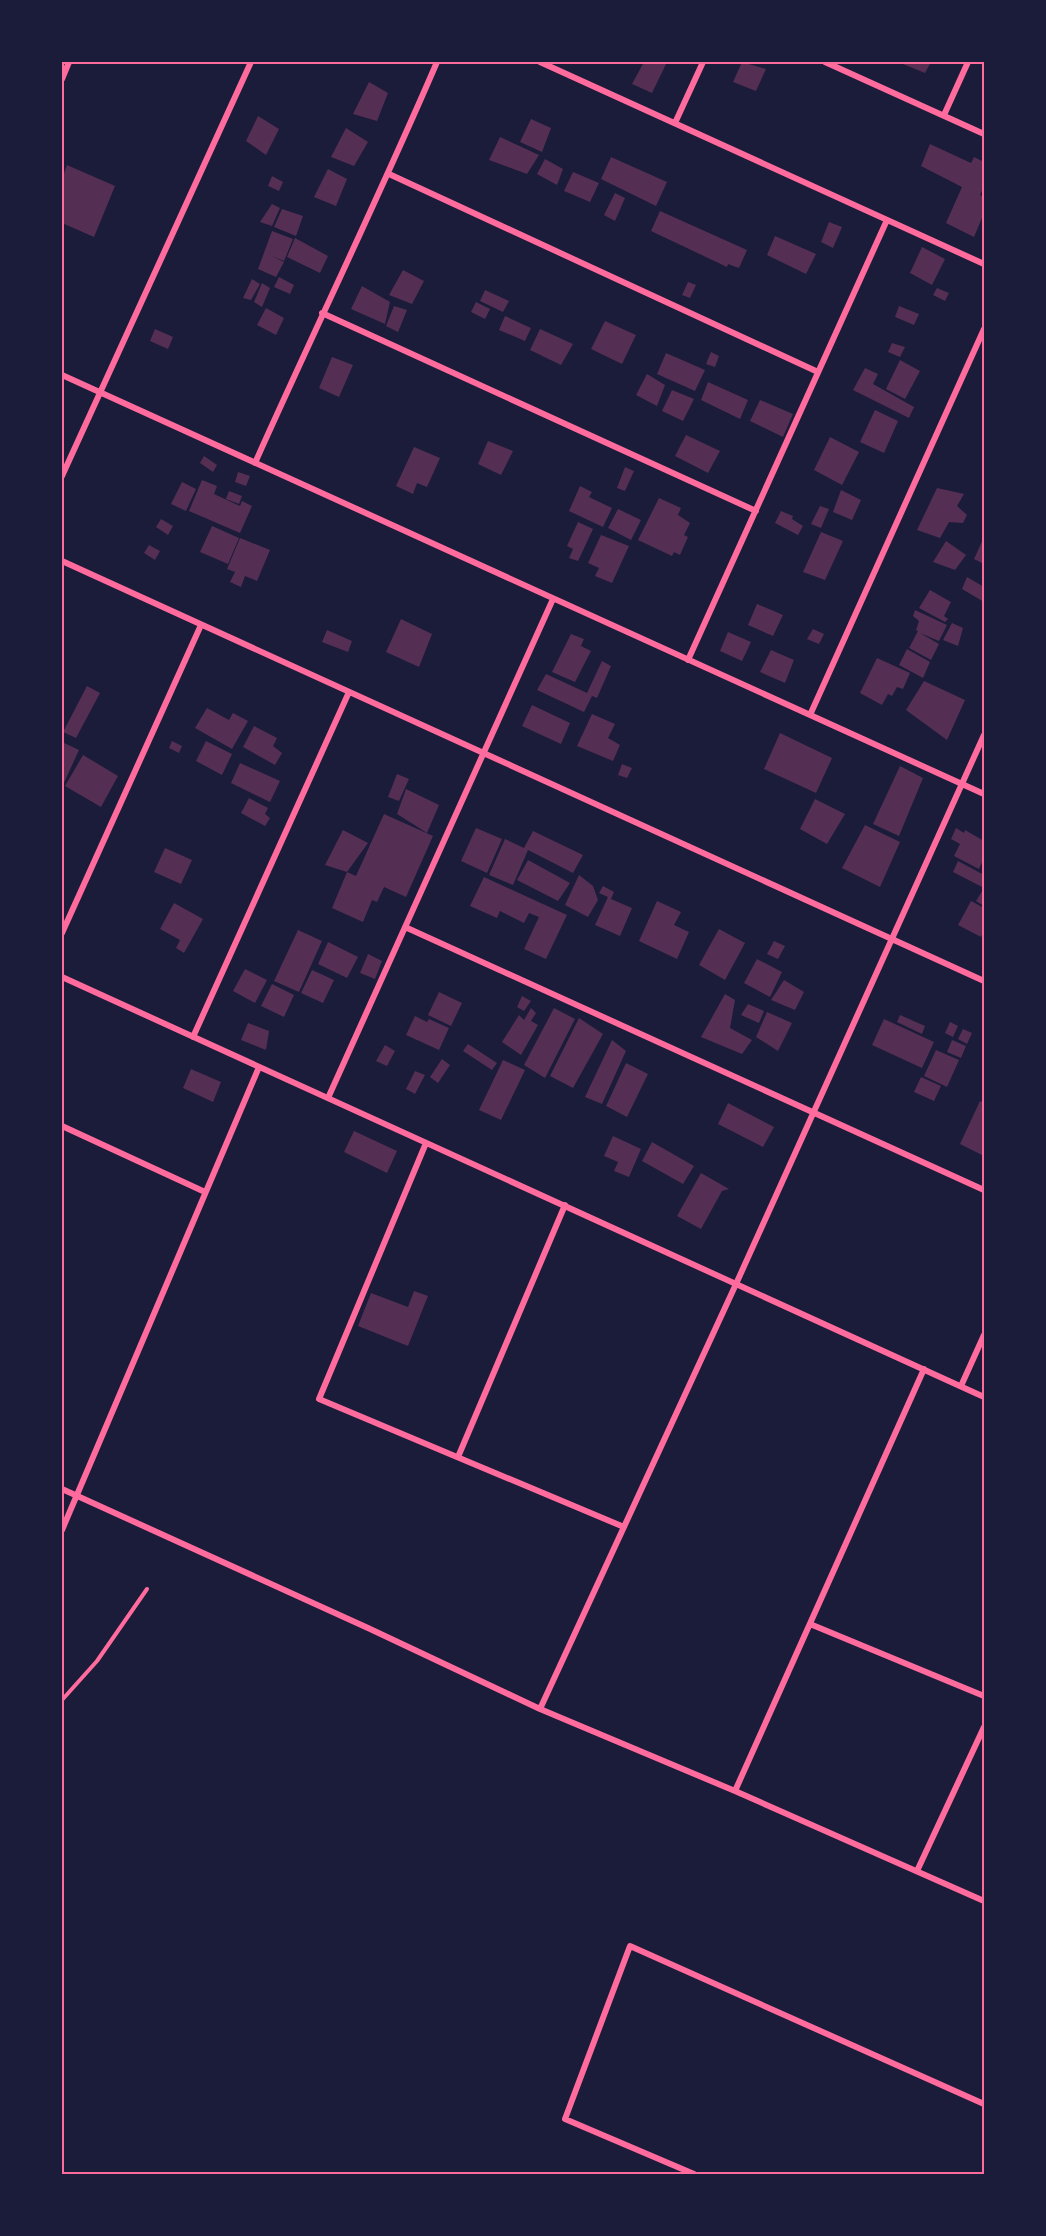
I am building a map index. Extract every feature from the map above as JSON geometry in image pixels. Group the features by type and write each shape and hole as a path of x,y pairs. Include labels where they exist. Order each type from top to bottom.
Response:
{"street":[{"path":"62,79 69,62"},
{"path":"62,476 251,62"},
{"path":"255,463 322,314 389,174 437,62"},
{"path":"540,62 984,264"},
{"path":"675,123 703,62"},
{"path":"825,62 833,63 984,134"},
{"path":"944,115 968,62"},
{"path":"389,174 818,372"},
{"path":"688,660 887,220"},
{"path":"322,314 756,511"},
{"path":"810,715 984,329"},
{"path":"62,375 984,794"},
{"path":"62,561 984,981"},
{"path":"328,1098 554,599"},
{"path":"62,933 201,625"},
{"path":"193,1036 349,692"},
{"path":"540,1709 814,1113 984,735"},
{"path":"405,927 984,1190"},
{"path":"62,977 984,1397"},
{"path":"62,1530 259,1067"},
{"path":"62,1126 205,1192"},
{"path":"426,1143 320,1399 624,1527"},
{"path":"458,1457 564,1205"},
{"path":"961,1386 984,1335"},
{"path":"735,1791 924,1369"},
{"path":"62,1489 540,1709 735,1791 984,1901"},
{"path":"810,1624 984,1696"},
{"path":"917,1871 984,1727"},
{"path":"694,2175 565,2119 630,1946 984,2103"}],"path":[{"path":"62,1700 97,1661 147,1589"}],"building":[{"path":"644,62 667,62 652,93 632,84"},
{"path":"742,62 766,69 756,91 733,82"},
{"path":"898,62 931,62 925,73"},
{"path":"369,82 388,93 377,121 353,114"},
{"path":"258,116 279,129 266,155 246,141"},
{"path":"531,119 551,128 542,152 520,142"},
{"path":"346,128 368,142 354,166 331,157"},
{"path":"500,137 539,155 527,174 489,160"},
{"path":"930,144 971,163 974,157 984,162 984,186 980,195 984,197 984,213 974,237 946,223 962,187 921,166"},
{"path":"611,157 667,182 656,206 601,179"},
{"path":"545,159 563,169 557,185 537,174"},
{"path":"67,165 115,186 94,237 62,223 62,179"},
{"path":"328,169 347,179 336,206 314,197"},
{"path":"573,172 599,183 590,202 564,191"},
{"path":"272,176 283,182 279,191 268,186"},
{"path":"615,193 625,198 615,221 604,215"},
{"path":"272,204 280,208 272,226 260,222"},
{"path":"282,209 303,216 296,236 274,227"},
{"path":"660,211 747,250 739,268 728,264 727,267 651,231"},
{"path":"829,222 842,227 833,248 821,242"},
{"path":"272,231 293,239 284,261 272,256 284,262 276,277 258,269"},
{"path":"775,236 816,254 806,274 767,255"},
{"path":"295,238 328,256 320,273 287,257"},
{"path":"922,247 945,259 932,285 910,273"},
{"path":"403,270 424,281 412,304 389,295"},
{"path":"279,277 294,285 290,294 274,287"},
{"path":"252,279 260,284 251,300 243,298"},
{"path":"688,282 696,285 690,298 682,295"},
{"path":"262,283 270,288 262,307 254,302"},
{"path":"362,286 390,302 385,324 351,309"},
{"path":"937,288 949,293 945,301 933,295"},
{"path":"485,290 509,301 503,312 480,301"},
{"path":"476,302 490,309 485,319 471,312"},
{"path":"394,306 407,310 398,332 386,326"},
{"path":"899,306 919,314 914,325 895,317"},
{"path":"266,308 284,318 276,335 257,325"},
{"path":"505,316 531,328 525,341 499,330"},
{"path":"605,321 636,335 622,364 591,349"},
{"path":"155,329 173,337 168,349 150,341"},
{"path":"540,329 573,344 561,365 530,350"},
{"path":"892,343 905,347 900,357 888,352"},
{"path":"711,352 719,356 715,367 706,364"},
{"path":"666,353 705,370 695,391 657,374"},
{"path":"332,357 353,365 339,397 319,388"},
{"path":"900,360 920,371 905,399 886,389"},
{"path":"865,368 878,374 873,384 914,407 909,418 853,390"},
{"path":"647,374 665,385 657,406 636,395"},
{"path":"708,382 748,400 740,419 701,400"},
{"path":"672,390 694,399 683,421 662,411"},
{"path":"760,400 793,414 783,437 750,421"},
{"path":"875,410 898,421 884,453 860,442"},
{"path":"686,435 720,451 708,473 675,456"},
{"path":"830,437 859,452 842,485 814,470"},
{"path":"488,441 513,451 501,475 478,464"},
{"path":"414,447 440,458 427,487 417,483 413,494 396,486"},
{"path":"204,456 217,465 213,472 200,463"},
{"path":"625,467 634,471 625,491 617,488"},
{"path":"238,472 250,476 246,486 235,482"},
{"path":"202,480 217,486 214,494 240,506 242,501 252,506 240,533 189,511"},
{"path":"182,482 196,489 186,511 171,504"},
{"path":"580,486 592,492 589,497 612,508 603,527 569,511"},
{"path":"937,488 964,494 957,506 967,515 963,523 949,522 940,538 917,530"},
{"path":"841,490 861,500 852,520 833,512"},
{"path":"229,491 242,496 239,504 226,499"},
{"path":"659,498 681,508 678,515 690,523 684,535 688,537 680,555 674,552 672,556 638,540"},
{"path":"820,506 829,509 821,528 811,524"},
{"path":"618,509 641,520 631,540 608,528"},
{"path":"781,511 793,516 792,519 803,526 798,535 775,523"},
{"path":"161,519 173,526 168,535 156,527"},
{"path":"578,522 593,529 578,561 569,558 573,549 567,546"},
{"path":"212,526 239,538 228,564 200,552"},
{"path":"821,532 843,541 825,580 803,572"},
{"path":"601,535 629,546 612,583 595,576 599,568 588,563"},
{"path":"984,537 984,564 974,559"},
{"path":"240,538 270,550 257,581 245,576 241,587 230,582 235,572 227,569"},
{"path":"946,541 966,555 955,570 933,562"},
{"path":"149,545 160,551 155,560 144,553"},
{"path":"967,577 984,587 984,602 962,589"},
{"path":"930,590 951,602 944,616 948,619 945,622 919,608"},
{"path":"757,604 783,615 773,636 748,625"},
{"path":"915,610 947,625 939,641 920,633 939,644 931,660 909,648 918,631 916,630 919,621 913,616"},
{"path":"401,619 432,634 419,667 386,652"},
{"path":"952,623 963,628 958,646 943,640"},
{"path":"813,629 824,634 819,644 807,639"},
{"path":"327,630 352,641 348,652 322,642"},
{"path":"728,632 751,642 742,661 720,651"},
{"path":"571,634 584,639 581,646 591,651 575,682 552,672"},
{"path":"907,649 930,662 923,678 899,665"},
{"path":"771,650 794,660 785,683 760,672"},
{"path":"877,658 910,673 903,689 897,687 892,696 888,694 882,705 860,693"},
{"path":"602,661 611,666 597,698 592,696 584,712 537,690 546,674 587,693"},
{"path":"924,681 965,700 947,740 906,710"},
{"path":"87,686 100,693 76,738 63,732"},
{"path":"532,705 570,723 561,744 522,726"},
{"path":"207,708 229,720 233,713 248,721 232,749 195,728"},
{"path":"592,714 615,724 608,738 620,745 613,761 577,746"},
{"path":"254,726 277,738 273,746 282,753 275,765 243,747"},
{"path":"780,733 832,758 816,793 764,769"},
{"path":"172,741 182,746 179,753 169,748"},
{"path":"206,741 232,754 222,775 196,761"},
{"path":"62,742 79,750 62,787"},
{"path":"83,755 118,776 101,807 65,786"},
{"path":"240,763 280,781 270,802 231,783"},
{"path":"622,764 632,768 627,778 618,775"},
{"path":"900,766 923,778 899,836 873,824"},
{"path":"397,774 409,779 399,801 388,797"},
{"path":"406,789 439,805 427,833 397,814"},
{"path":"249,798 268,808 265,814 270,818 265,826 241,813"},
{"path":"815,799 845,814 827,844 800,829"},
{"path":"384,814 433,836 406,897 384,887 377,902 372,900 363,922 332,908 347,872 356,876"},
{"path":"865,825 900,842 880,887 842,868"},
{"path":"476,828 502,839 487,873 461,861"},
{"path":"956,828 964,833 965,830 984,841 984,858 979,869 954,856 960,844 951,839"},
{"path":"343,830 368,843 347,872 325,865"},
{"path":"533,831 583,855 573,873 528,850 513,885 489,875 505,839 524,848"},
{"path":"165,848 192,860 181,884 154,872"},
{"path":"528,860 570,883 558,901 517,880"},
{"path":"958,861 984,875 984,888 953,872"},
{"path":"579,875 593,886 598,900 588,917 565,905"},
{"path":"484,877 567,915 546,959 524,949 539,917 529,913 524,923 500,911 497,918 470,906"},
{"path":"603,886 614,892 611,899 632,908 620,936 595,925 608,897 599,893"},
{"path":"984,888 984,906 976,901"},
{"path":"657,901 681,912 674,925 689,932 677,959 639,941"},
{"path":"971,901 984,908 984,930 981,937 958,925"},
{"path":"174,903 203,919 184,953 176,948 180,940 160,929"},
{"path":"719,929 745,943 725,980 699,965"},
{"path":"298,930 322,941 299,992 274,981"},
{"path":"774,941 785,946 778,959 767,954"},
{"path":"328,942 358,957 347,978 318,964"},
{"path":"368,954 382,961 375,979 360,973"},
{"path":"757,959 782,972 770,997 744,983"},
{"path":"245,969 267,980 255,1003 233,991"},
{"path":"312,970 334,980 323,1003 301,993"},
{"path":"784,980 804,992 795,1010 771,1000"},
{"path":"272,984 294,995 284,1017 261,1006"},
{"path":"439,992 462,1003 451,1026 428,1015"},
{"path":"725,994 735,1000 730,1028 752,1040 742,1054 701,1037"},
{"path":"522,996 531,1001 524,1011 517,1007"},
{"path":"748,1004 764,1011 759,1023 741,1015"},
{"path":"531,1008 536,1013 531,1021 538,1025 521,1055 502,1042 519,1015 524,1020"},
{"path":"554,1008 575,1019 545,1078 524,1065"},
{"path":"767,1012 792,1023 778,1051 756,1037"},
{"path":"900,1015 925,1026 922,1034 897,1022"},
{"path":"415,1016 427,1022 429,1019 449,1028 439,1050 406,1035"},
{"path":"579,1018 603,1034 573,1088 550,1076"},
{"path":"884,1019 934,1042 922,1068 872,1045"},
{"path":"950,1022 958,1026 953,1037 945,1033"},
{"path":"248,1023 269,1031 266,1050 241,1040"},
{"path":"963,1029 972,1033 967,1044 958,1039"},
{"path":"612,1040 626,1051 602,1104 585,1097"},
{"path":"952,1040 966,1046 961,1058 947,1052"},
{"path":"468,1044 497,1063 492,1070 463,1051"},
{"path":"385,1045 395,1051 387,1066 376,1061"},
{"path":"936,1050 959,1060 947,1087 924,1076"},
{"path":"442,1059 450,1065 438,1083 430,1077"},
{"path":"503,1060 525,1070 501,1120 479,1110"},
{"path":"626,1063 648,1074 627,1117 606,1106"},
{"path":"191,1069 221,1082 213,1102 183,1088"},
{"path":"415,1071 425,1075 415,1094 406,1089"},
{"path":"921,1077 941,1086 934,1101 914,1092"},
{"path":"980,1101 984,1103 984,1156 960,1144"},
{"path":"728,1103 774,1127 763,1147 718,1124"},
{"path":"354,1131 397,1151 387,1173 344,1152"},
{"path":"613,1136 641,1149 629,1177 614,1171 618,1162 604,1156"},
{"path":"652,1142 694,1166 683,1184 642,1161"},
{"path":"701,1173 729,1189 722,1191 701,1229 677,1216"},
{"path":"414,1291 428,1296 408,1346 358,1326 371,1293 408,1307"}]}
